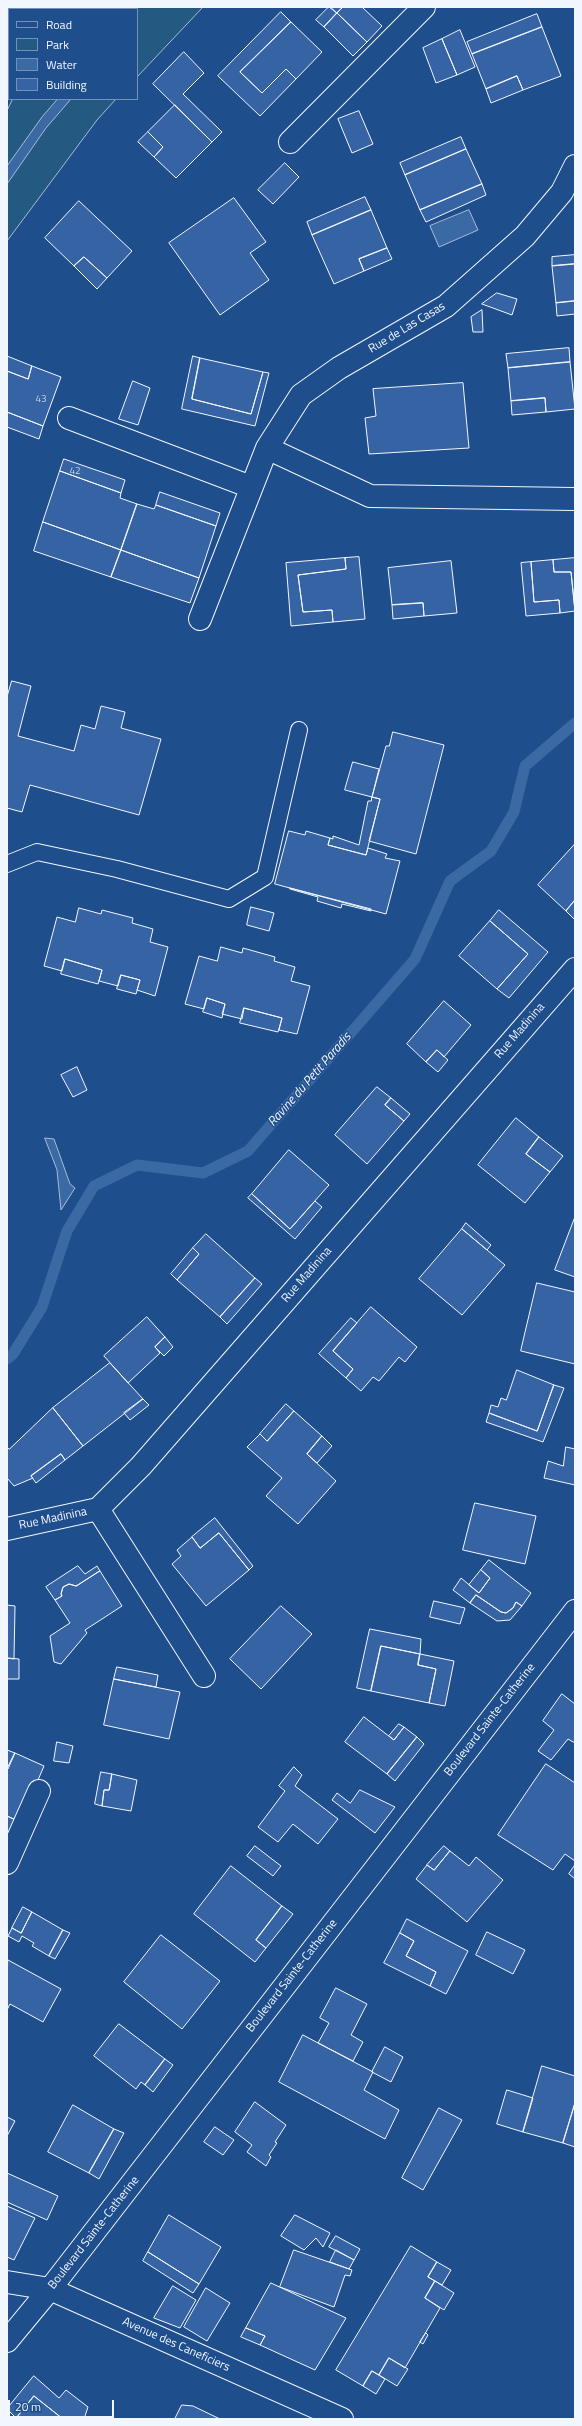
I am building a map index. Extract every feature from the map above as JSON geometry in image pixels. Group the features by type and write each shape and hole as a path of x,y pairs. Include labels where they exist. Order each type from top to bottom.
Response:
{"street":[{"path":"290,142 424,7"},
{"name":"Rue de Las Casas","path":"200,619 267,448 301,395 339,368 446,306 525,236 562,192 575,166"},
{"path":"69,418 251,487"},
{"path":"267,448 370,496 574,499"},
{"name":"Rue Madinina","path":"7,1529 98,1509 141,1466 575,969"},
{"path":"98,1509 204,1676"},
{"name":"Boulevard Sainte-Catherine","path":"7,2341 50,2289 575,1610"},
{"path":"7,1863 39,1791"},
{"name":"Avenue des Caneficiers","path":"7,2282 50,2289 342,2419"}],"lane":[{"path":"7,864 37,852 117,870 229,899 265,876 299,730"}],"green space":[{"path":"203,7 138,76 138,8 12,8"},
{"path":"12,100 115,100 97,120 7,241 7,111"}],"water":[{"path":"57,100 70,100 46,128 7,184 7,166 42,117"},
{"path":"469,210 478,230 439,247 430,226"},
{"path":"45,1138 54,1139 70,1184 75,1188 61,1210 57,1170"}],"building":[{"path":"329,7 337,13 324,27 316,20"},
{"path":"331,7 343,7 337,13"},
{"path":"343,7 362,7 382,26 367,42 337,13"},
{"path":"281,12 291,22 240,72 262,93 286,69 296,79 260,116 218,76"},
{"path":"337,13 367,42 353,56 324,27"},
{"path":"537,14 542,27 472,54 467,42"},
{"path":"291,22 322,52 296,79 286,69 262,93 240,72"},
{"path":"542,27 561,76 523,90 517,76 486,89 472,54"},
{"path":"460,30 475,67 457,75 442,39"},
{"path":"442,39 457,75 436,83 423,48"},
{"path":"184,52 204,73 183,94 222,132 212,142 153,84"},
{"path":"517,76 523,90 491,103 486,89"},
{"path":"175,105 212,142 176,178 154,157 163,147 148,132"},
{"path":"359,111 373,144 352,153 338,119"},
{"path":"148,132 163,147 154,157 138,142"},
{"path":"461,137 466,149 405,175 400,163"},
{"path":"466,149 482,184 420,210 405,175"},
{"path":"285,163 299,177 273,204 258,190"},
{"path":"482,184 486,195 426,222 420,210"},
{"path":"365,197 371,210 312,235 307,222"},
{"path":"234,198 266,242 250,253 269,280 220,315 169,243"},
{"path":"79,201 132,251 107,278 84,257 74,266 45,238"},
{"path":"371,210 387,248 359,259 364,271 334,284 312,235"},
{"path":"387,248 392,259 364,271 359,259"},
{"path":"575,255 575,264 552,266 552,257"},
{"path":"84,257 107,278 97,289 74,266"},
{"path":"575,264 575,301 556,303 552,266"},
{"path":"497,293 517,299 512,315 482,304"},
{"path":"575,301 575,314 557,316 556,303"},
{"path":"482,310 483,332 473,332 471,317"},
{"path":"569,348 570,362 508,368 506,354"},
{"path":"7,356 32,366 28,379 7,371"},
{"path":"193,356 200,358 192,399 251,414 263,372 269,373 255,426 182,409"},
{"path":"200,358 263,372 251,414 192,399"},
{"path":"570,362 575,409 546,412 545,398 511,401 508,368"},
{"path":"32,366 61,377 43,426 7,412 7,371 28,379"},
{"path":"133,381 150,388 138,425 119,419"},
{"path":"463,383 469,448 369,454 365,418 376,416 373,389"},
{"path":"545,398 546,412 512,415 511,401"},
{"path":"7,412 43,426 39,439 7,427"},
{"path":"64,459 125,480 121,493 60,471"},
{"path":"60,471 121,493 120,498 137,504 121,550 43,522"},
{"path":"160,492 220,513 216,526 156,505"},
{"path":"137,504 154,509 156,505 216,526 199,578 121,550"},
{"path":"43,522 121,550 111,577 34,551"},
{"path":"121,550 199,578 190,603 111,577"},
{"path":"359,557 365,619 333,622 332,610 303,612 298,575 346,569 345,558"},
{"path":"345,558 346,569 298,575 303,612 332,610 333,622 291,626 286,563"},
{"path":"575,558 575,611 571,572 554,572 553,560"},
{"path":"553,560 554,572 571,572 575,611 560,613 559,600 534,602 531,562"},
{"path":"451,561 457,613 424,616 423,603 392,605 388,568"},
{"path":"531,562 534,602 559,600 560,613 526,616 521,563"},
{"path":"423,603 424,616 393,619 392,605"},
{"path":"12,681 31,686 18,736 74,751 81,725 95,729 101,706 125,712 121,728 161,739 139,815 30,785 22,812 7,808 7,697"},
{"path":"393,732 444,745 416,854 369,841 380,799 372,797 386,746 389,746"},
{"path":"353,762 379,769 372,797 345,790"},
{"path":"372,797 380,799 366,855 328,845 330,838 333,839 333,836 359,845 368,801 371,801"},
{"path":"289,831 305,835 306,831 330,838 328,845 366,855 368,848 387,854 385,858 400,861 386,914 275,884"},
{"path":"575,844 575,900 566,911 538,885"},
{"path":"290,888 371,909 371,911 342,904 341,908 317,901 318,897"},
{"path":"575,900 575,920 566,911"},
{"path":"251,907 274,913 269,931 247,925"},
{"path":"79,908 101,914 102,910 133,918 132,923 153,929 150,942 168,947 155,996 137,990 140,980 121,975 118,986 99,981 102,970 65,959 62,971 44,966 57,917 75,922"},
{"path":"499,910 548,952 509,998 497,989 528,954 490,921"},
{"path":"490,921 528,954 497,989 459,956"},
{"path":"221,947 242,953 243,948 275,957 274,961 295,967 291,981 310,986 297,1034 279,1030 282,1018 244,1008 242,1019 222,1014 225,1004 207,998 204,1009 185,1004 199,956 217,961"},
{"path":"65,959 102,970 98,984 61,974"},
{"path":"121,975 140,980 136,994 117,989"},
{"path":"207,998 225,1004 222,1018 203,1012"},
{"path":"444,1001 471,1025 444,1057 437,1050 426,1062 407,1044"},
{"path":"244,1008 282,1018 278,1032 240,1023"},
{"path":"437,1050 448,1060 438,1072 426,1062"},
{"path":"77,1067 87,1090 73,1097 61,1075"},
{"path":"377,1087 391,1098 385,1105 404,1121 367,1164 335,1135"},
{"path":"391,1098 410,1114 404,1121 385,1105"},
{"path":"516,1118 539,1137 526,1154 550,1172 525,1203 478,1165"},
{"path":"539,1137 563,1156 550,1172 526,1154"},
{"path":"289,1150 329,1185 290,1229 252,1194"},
{"path":"252,1194 290,1229 315,1201 322,1207 295,1239 248,1198"},
{"path":"575,1217 575,1277 555,1270"},
{"path":"466,1223 491,1245 487,1250 462,1229"},
{"path":"462,1229 505,1265 462,1315 419,1279"},
{"path":"206,1234 255,1278 220,1317 177,1280 199,1254 193,1248"},
{"path":"193,1248 199,1254 177,1280 171,1274"},
{"path":"255,1278 262,1284 227,1324 220,1317"},
{"path":"537,1283 575,1292 575,1364 521,1351"},
{"path":"371,1307 417,1347 405,1362 399,1357 379,1381 373,1377 361,1391 346,1378 353,1369 333,1351"},
{"path":"147,1317 165,1337 155,1347 160,1353 128,1383 104,1356"},
{"path":"351,1318 357,1323 333,1351 353,1369 346,1378 319,1354"},
{"path":"165,1337 173,1347 164,1356 155,1347"},
{"path":"110,1363 143,1399 83,1446 53,1408"},
{"path":"517,1370 554,1385 537,1431 489,1413 491,1405 498,1407 501,1398 506,1400"},
{"path":"554,1385 564,1388 543,1442 486,1422 489,1413 537,1431"},
{"path":"143,1399 149,1405 130,1420 124,1413"},
{"path":"286,1404 294,1411 267,1441 260,1434"},
{"path":"53,1408 83,1446 65,1460 61,1454 31,1476 33,1478 14,1486 7,1478 7,1447 9,1449"},
{"path":"294,1411 322,1436 307,1454 336,1481 298,1524 266,1496 282,1478 247,1447 260,1434 267,1441"},
{"path":"322,1436 332,1446 317,1463 307,1454"},
{"path":"566,1447 575,1449 575,1485 544,1478 548,1461 563,1466"},
{"path":"61,1454 65,1460 36,1483 31,1476"},
{"path":"475,1503 536,1516 525,1564 463,1550"},
{"path":"215,1518 253,1566 249,1570 219,1533 200,1548 192,1537"},
{"path":"219,1533 249,1570 206,1606 172,1564 181,1556 177,1550 192,1537 200,1548"},
{"path":"489,1560 531,1593 522,1606 516,1602 513,1608 506,1613 501,1612 476,1595 470,1603 453,1590 461,1578 479,1593 490,1578 481,1570"},
{"path":"78,1566 85,1574 97,1566 100,1571 76,1586 69,1584 63,1587 61,1594 62,1596 55,1600 46,1587"},
{"path":"481,1570 490,1578 479,1593 469,1585"},
{"path":"100,1571 122,1606 85,1630 87,1633 61,1664 54,1662 50,1636 70,1623 55,1600 62,1596 61,1594 63,1587 69,1584 76,1586"},
{"path":"476,1595 501,1612 506,1613 513,1608 516,1602 522,1606 510,1620 497,1621 470,1603"},
{"path":"434,1601 465,1608 460,1624 430,1617"},
{"path":"7,1605 15,1606 14,1659 7,1658"},
{"path":"281,1606 312,1634 261,1689 230,1659"},
{"path":"370,1629 421,1639 420,1654 381,1646 371,1691 357,1688"},
{"path":"381,1646 420,1654 418,1665 436,1669 429,1703 371,1691"},
{"path":"420,1654 454,1661 445,1706 429,1703 436,1669 418,1665"},
{"path":"7,1658 19,1659 19,1679 7,1679"},
{"path":"117,1667 158,1675 156,1687 114,1679"},
{"path":"114,1679 180,1692 169,1739 104,1725"},
{"path":"562,1694 575,1704 575,1743 568,1739 551,1760 538,1751 554,1730 543,1721"},
{"path":"364,1717 394,1740 404,1727 417,1737 387,1774 345,1742"},
{"path":"399,1724 404,1727 394,1740 389,1736"},
{"path":"417,1737 424,1744 395,1781 387,1774"},
{"path":"57,1742 73,1746 69,1763 54,1761"},
{"path":"7,1750 15,1753 8,1769 7,1769"},
{"path":"15,1753 44,1766 20,1822 7,1816 7,1769"},
{"path":"546,1764 575,1783 575,1861 565,1854 553,1870 498,1835"},
{"path":"294,1767 302,1775 295,1786 338,1819 318,1844 293,1824 278,1842 258,1827 285,1791 279,1786"},
{"path":"101,1772 112,1774 109,1790 104,1790 102,1806 95,1804"},
{"path":"112,1774 137,1780 131,1811 102,1806 104,1790 109,1790"},
{"path":"360,1790 395,1807 375,1833 332,1800 337,1793 350,1803"},
{"path":"7,1816 20,1822 14,1834 7,1831"},
{"path":"255,1846 281,1866 273,1876 247,1856"},
{"path":"444,1846 450,1851 434,1870 427,1865"},
{"path":"450,1851 469,1866 476,1857 503,1880 467,1922 416,1879 427,1865 434,1870"},
{"path":"575,1865 575,1879 569,1874"},
{"path":"231,1866 282,1906 256,1940 266,1948 255,1962 194,1914"},
{"path":"282,1906 293,1914 266,1948 256,1940"},
{"path":"23,1907 32,1912 21,1933 12,1928"},
{"path":"32,1912 63,1930 49,1956 32,1946 34,1943 22,1936 19,1942 8,1936 12,1928 21,1933"},
{"path":"407,1919 468,1951 446,1994 430,1986 436,1972 406,1956 414,1941 400,1933"},
{"path":"63,1930 70,1933 55,1959 49,1956"},
{"path":"487,1932 525,1950 513,1974 476,1955"},
{"path":"400,1933 414,1941 406,1956 436,1972 430,1986 384,1963"},
{"path":"161,1935 220,1981 182,2029 124,1982"},
{"path":"8,1960 61,1989 43,2022 10,2004 7,2010"},
{"path":"336,1988 367,2004 351,2035 363,2042 353,2061 318,2043 329,2023 320,2018"},
{"path":"119,2024 165,2059 145,2085 141,2082 136,2089 94,2056"},
{"path":"303,2035 373,2072 364,2090 399,2110 385,2139 279,2082"},
{"path":"385,2047 403,2057 391,2082 372,2072"},
{"path":"165,2059 173,2065 153,2092 145,2085"},
{"path":"542,2066 575,2076 575,2103 563,2143 523,2132"},
{"path":"507,2090 533,2098 523,2132 497,2124"},
{"path":"255,2102 286,2125 275,2142 277,2143 269,2155 271,2157 266,2166 247,2152 252,2145 235,2132"},
{"path":"575,2103 575,2147 563,2143"},
{"path":"73,2105 114,2129 89,2173 48,2152"},
{"path":"439,2108 462,2120 423,2190 402,2178"},
{"path":"7,2117 15,2121 7,2136"},
{"path":"215,2127 234,2140 223,2155 204,2142"},
{"path":"114,2129 124,2133 99,2179 89,2173"},
{"path":"7,2173 58,2196 47,2220 7,2202"},
{"path":"7,2206 35,2218 14,2260 7,2257"},
{"path":"169,2215 221,2247 199,2284 148,2252"},
{"path":"295,2215 330,2233 323,2247 316,2238 304,2250 281,2236"},
{"path":"336,2236 360,2249 354,2260 329,2247"},
{"path":"411,2246 437,2262 428,2277 435,2281 425,2298 440,2308 405,2368 389,2358 379,2375 372,2371 363,2386 336,2370"},
{"path":"294,2250 352,2270 350,2276 345,2275 334,2307 280,2287"},
{"path":"336,2250 354,2260 349,2269 330,2262"},
{"path":"148,2252 199,2284 193,2293 143,2261"},
{"path":"437,2262 451,2270 442,2285 428,2277"},
{"path":"435,2281 454,2293 444,2310 425,2298"},
{"path":"271,2283 346,2318 315,2370 260,2345 265,2336 246,2328"},
{"path":"173,2286 196,2300 180,2328 154,2318"},
{"path":"206,2288 230,2303 207,2341 184,2327"},
{"path":"246,2328 265,2336 260,2345 241,2337"},
{"path":"426,2333 428,2335 423,2344 420,2342"},
{"path":"389,2358 408,2369 397,2386 379,2375"},
{"path":"372,2371 385,2379 376,2394 363,2386"},
{"path":"34,2376 59,2398 66,2390 88,2407 84,2419 63,2419 34,2396 16,2418 7,2409"},
{"path":"34,2396 63,2419 16,2419"},
{"path":"182,2405 193,2406 220,2419 175,2419"}],"waterway":[{"name":"Ravine du Petit Paradis","path":"7,1359 13,1354 42,1307 67,1231 94,1186 137,1165 203,1173 248,1151 415,959 450,881 491,851 514,812 525,766 575,723"}]}
